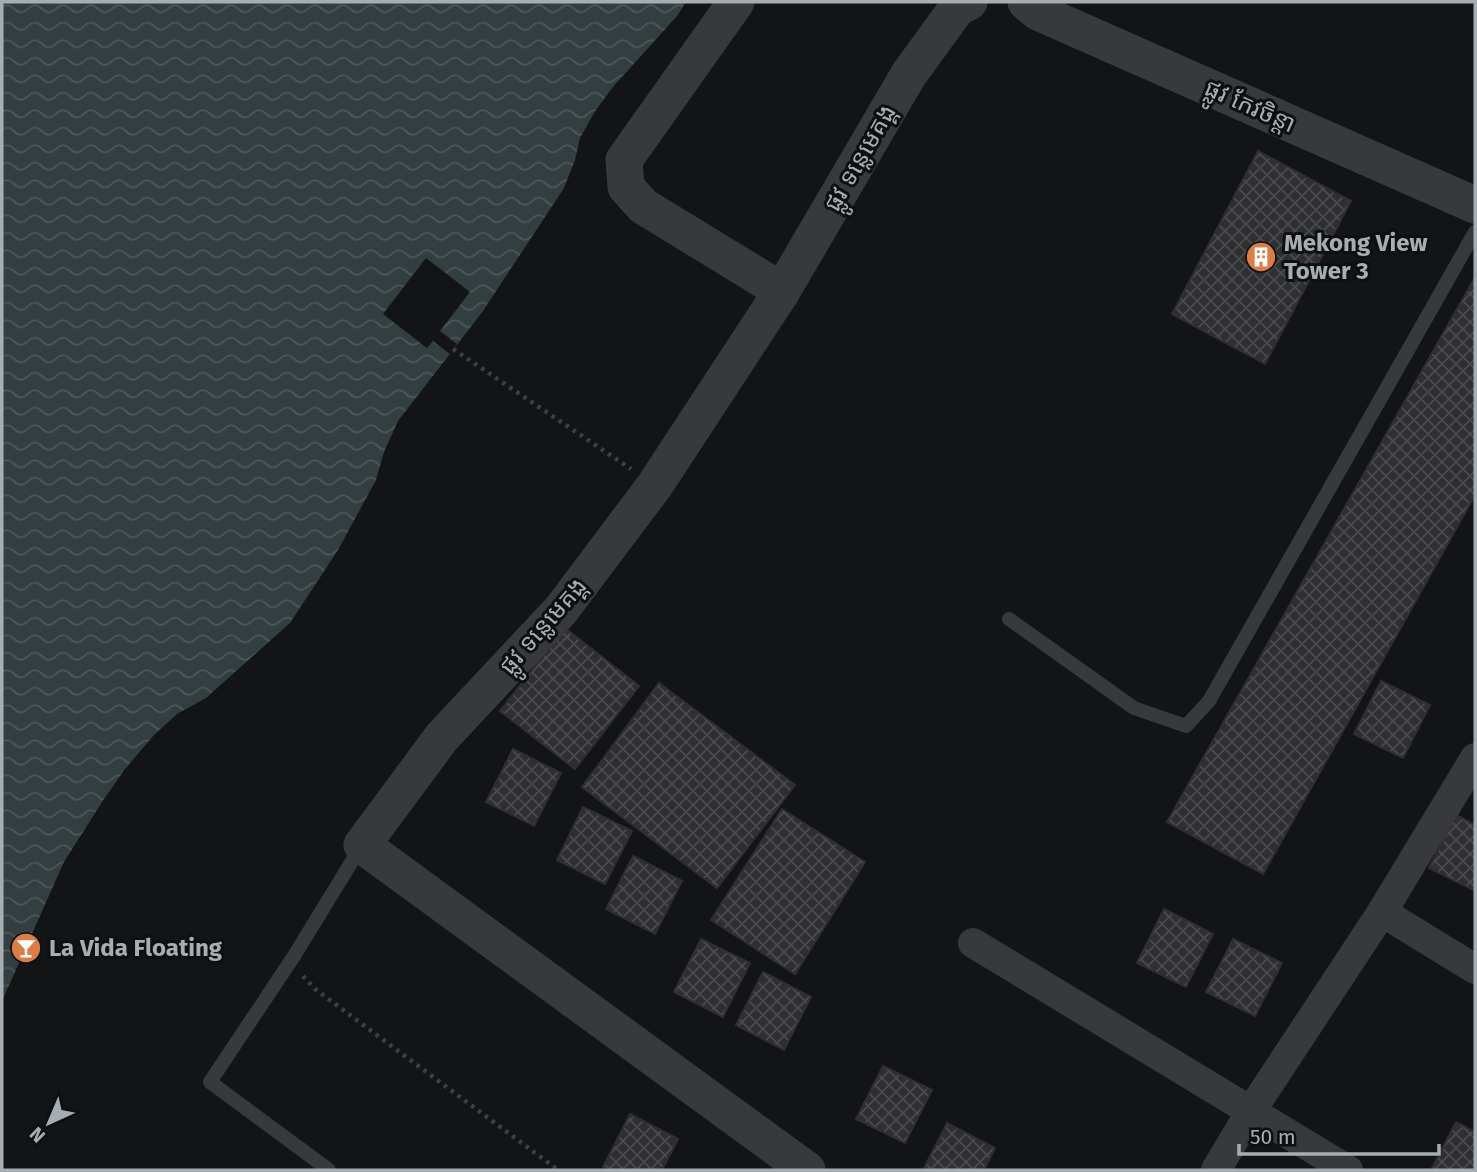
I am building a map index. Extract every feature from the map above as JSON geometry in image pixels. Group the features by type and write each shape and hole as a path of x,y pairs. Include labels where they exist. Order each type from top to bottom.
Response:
{"street":[{"path":"736,2 624,160 626,187 643,206 782,291"},
{"name":"ផ្លូវ ទន្លេមេគង្គ","path":"362,845 442,737 561,610 655,485 782,291 909,74 957,8 969,2"},
{"name":"ផ្លូវ កែវចិន្តា","path":"1026,2 1038,12 1475,205"},
{"path":"1216,1170 1251,1111 1382,912 1475,758"},
{"path":"362,845 807,1170"},
{"path":"1382,912 1475,969"},
{"path":"973,943 1348,1170"}],"lane":[{"path":"1009,619 1134,708 1186,726 1209,701 1475,232"},
{"name":"ផ្លូវ ទន្លេមេគង្គ","path":"329,1170 210,1082 294,956 362,845"}],"path":[{"path":"453,349 655,485"},
{"path":"294,956 297,970 315,989 558,1170"}],"water":[{"path":"2,2 686,2 594,113 580,138 564,188 483,311 398,421 384,452 376,480 338,550 290,623 206,698 177,714 154,735 102,802 64,862 2,1001"}],"pier":[{"path":"426,258 470,292 440,331 457,344 450,354 433,341 427,348 383,314"}],"building":[{"name":"Mekong View Tower 3","path":"1258,151 1351,201 1265,364 1172,314"},
{"path":"1475,277 1475,495 1263,874 1167,822"},
{"path":"565,628 639,686 575,769 500,711"},
{"path":"1381,681 1430,705 1403,758 1354,734"},
{"path":"659,683 795,785 717,888 582,787"},
{"path":"513,749 561,773 534,826 486,802"},
{"path":"583,807 632,831 605,884 557,860"},
{"path":"782,809 865,862 795,974 711,920"},
{"path":"1456,815 1475,825 1475,891 1429,868"},
{"path":"633,856 682,881 655,934 606,909"},
{"path":"1164,909 1213,934 1186,987 1137,963"},
{"path":"701,939 750,963 723,1017 674,992"},
{"path":"1233,939 1282,963 1255,1016 1206,992"},
{"path":"763,972 811,997 784,1050 736,1025"},
{"path":"883,1066 932,1090 905,1143 856,1119"},
{"path":"630,1114 678,1139 662,1170 609,1170 603,1167"},
{"path":"1456,1122 1475,1132 1475,1170 1431,1170"},
{"path":"947,1123 995,1148 984,1170 923,1170"}],"place":[{"name":"Mekong View Tower 3","path":"1261,257"},
{"name":"La Vida Floating","path":"26,948"}]}
